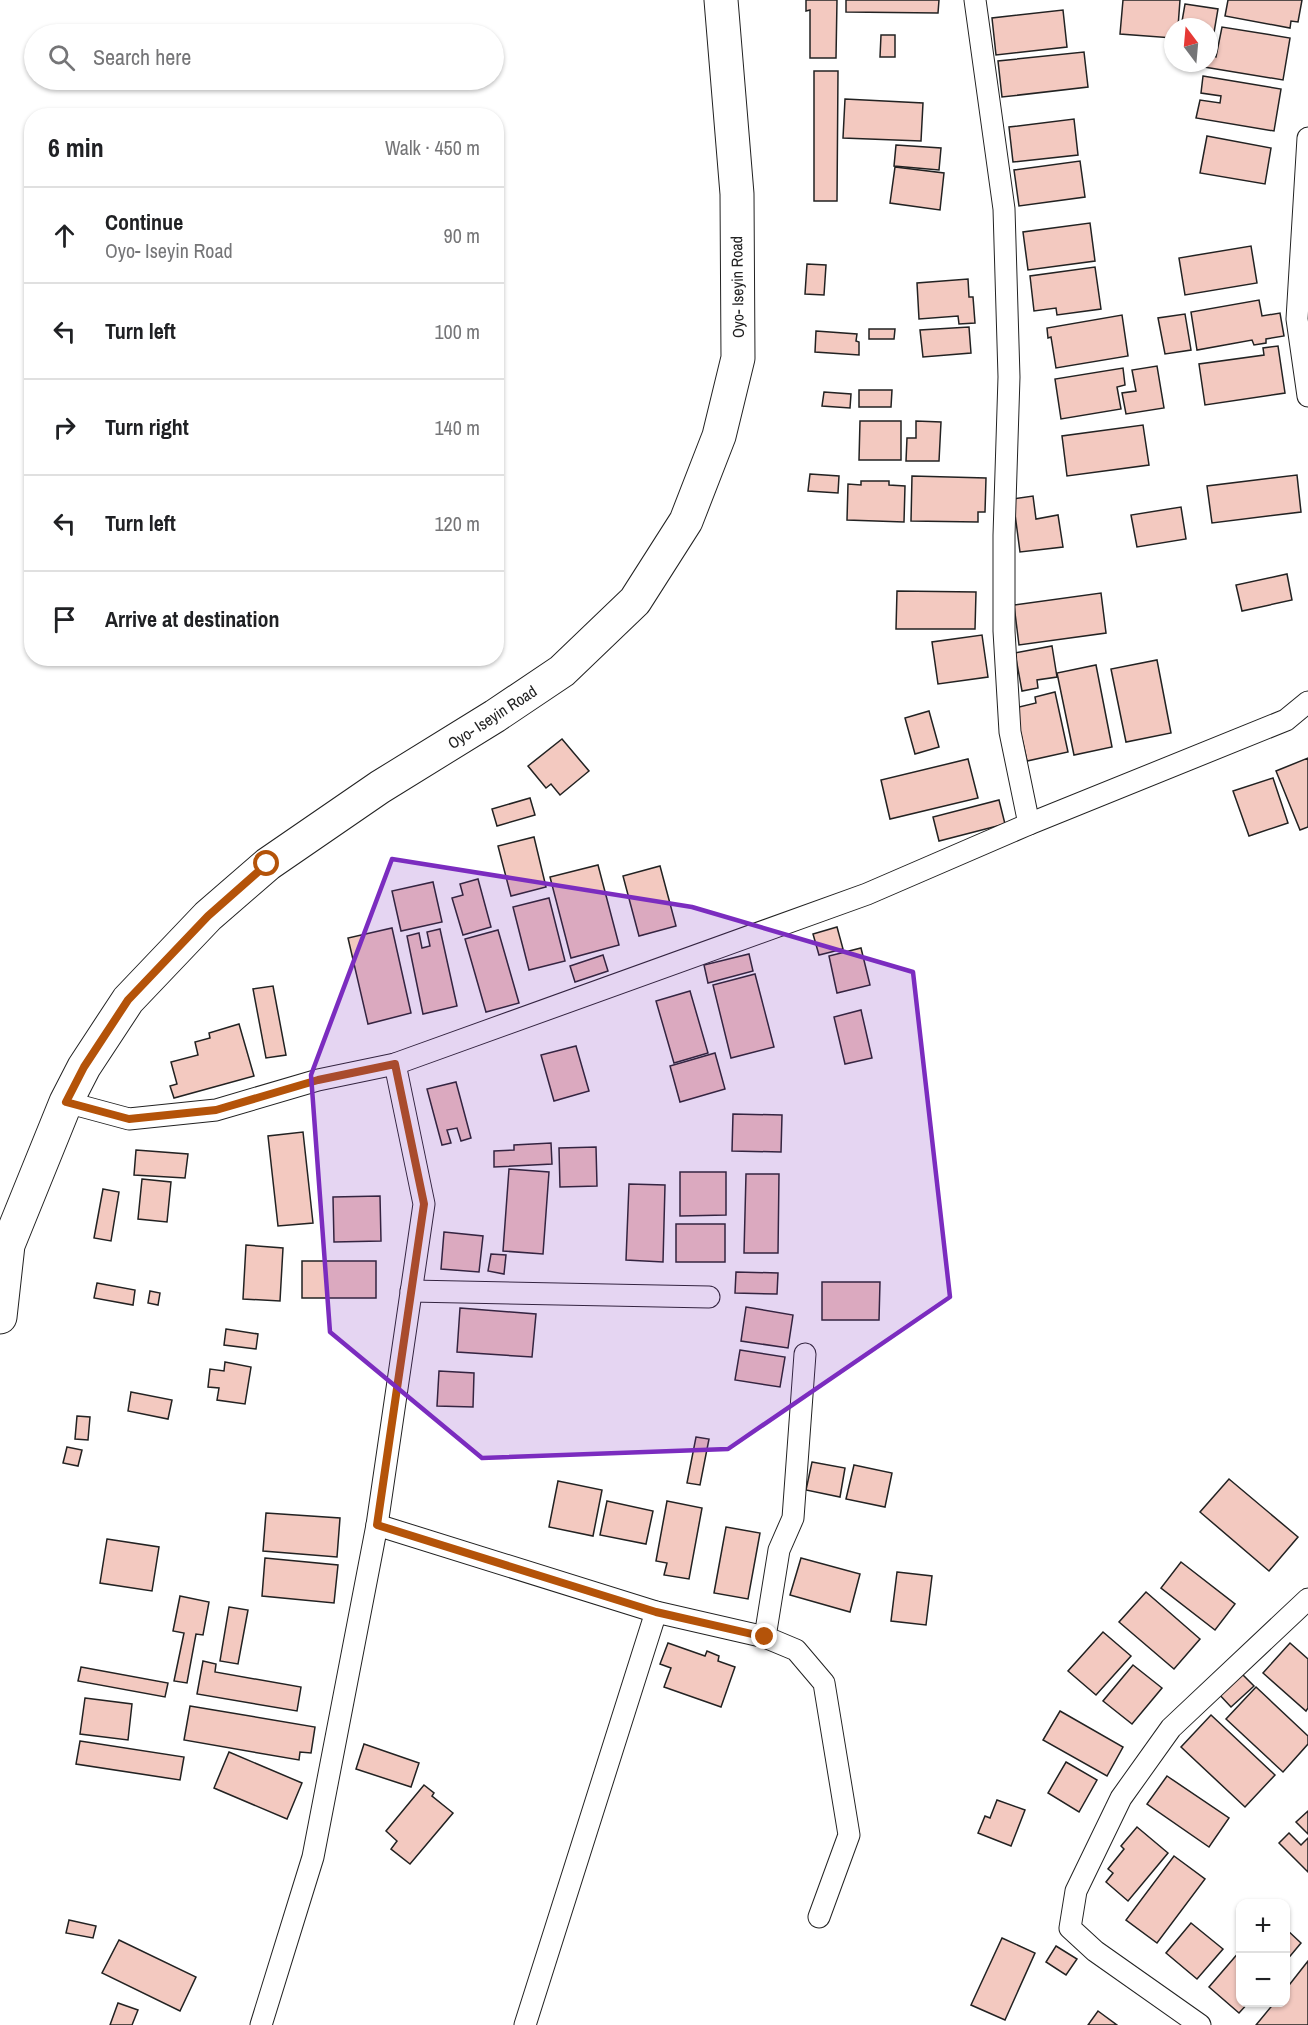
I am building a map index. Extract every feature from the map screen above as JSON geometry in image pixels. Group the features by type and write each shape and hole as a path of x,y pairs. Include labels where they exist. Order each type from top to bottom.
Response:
{"main road":[{"name":"Oyo- Iseyin Road","path":"0,1317 8,1245 66,1102 84,1067 128,1000 208,916 267,864 380,786 495,716 562,671 635,601 686,521 719,436 738,358 736,194 721,0"}],"street":[{"path":"975,0 1004,209 1009,377 1004,535 1004,631 1010,732 1029,824"},
{"path":"1308,138 1297,319 1308,396"},
{"path":"66,1102 129,1119 216,1110 318,1080 395,1064 867,894 1029,824 1286,720 1308,702"},
{"path":"261,2025 313,1857 377,1525 424,1204 395,1064"},
{"path":"411,1291 709,1297"},
{"path":"765,1637 779,1550 793,1518 805,1354"},
{"path":"377,1525 656,1612 765,1637 796,1650 824,1683 849,1834 819,1917"},
{"path":"1200,2025 1095,1951 1070,1928 1076,1891 1121,1798 1171,1728 1308,1599"},
{"path":"525,2025 656,1612"}],"highlighted area":[{"path":"392,859 692,907 913,972 950,1297 728,1449 482,1458 330,1332 311,1075"}],"building":[{"path":"806,0 837,0 836,58 810,58 810,10 806,11"},
{"path":"846,0 939,0 938,13 846,12"},
{"path":"1123,0 1180,0 1179,18 1164,18 1164,37 1120,34"},
{"path":"1228,0 1302,0 1298,22 1291,21 1290,28 1225,16"},
{"path":"1185,4 1218,9 1216,18 1183,18"},
{"path":"1063,10 1067,47 996,55 992,18"},
{"path":"1222,27 1290,38 1283,80 1218,69 1218,47"},
{"path":"881,35 895,35 895,57 880,57"},
{"path":"1084,52 1088,87 1002,97 998,61"},
{"path":"814,71 838,71 837,201 814,201"},
{"path":"1203,76 1281,89 1274,131 1196,118 1200,100 1220,103 1221,96 1201,93"},
{"path":"845,99 923,103 921,141 843,138"},
{"path":"1074,119 1078,155 1013,162 1009,127"},
{"path":"1207,136 1271,148 1265,184 1200,173"},
{"path":"896,145 941,148 939,170 894,166"},
{"path":"1080,161 1085,197 1019,206 1014,170"},
{"path":"895,167 944,173 940,210 890,203"},
{"path":"1090,223 1095,261 1028,270 1023,232"},
{"path":"1251,246 1257,283 1185,295 1179,258"},
{"path":"807,264 826,265 824,295 805,294"},
{"path":"1095,267 1101,309 1057,315 1056,308 1034,311 1030,276"},
{"path":"968,279 969,297 973,297 975,323 959,324 958,316 919,319 917,283"},
{"path":"1259,300 1262,316 1280,313 1284,336 1266,339 1266,343 1254,345 1252,340 1197,350 1191,312"},
{"path":"1185,314 1191,350 1165,354 1158,318"},
{"path":"1122,315 1128,356 1056,368 1051,337 1048,338 1047,328"},
{"path":"969,327 971,353 923,357 920,330"},
{"path":"869,329 895,329 894,339 869,339"},
{"path":"816,331 857,334 859,355 815,352"},
{"path":"1278,346 1285,393 1205,405 1199,364 1264,355 1263,348"},
{"path":"1157,366 1164,408 1126,414 1122,393 1136,391 1132,370"},
{"path":"1123,368 1125,385 1117,387 1121,409 1061,419 1055,379"},
{"path":"859,390 892,390 891,407 859,407"},
{"path":"824,392 851,394 850,408 822,406"},
{"path":"860,421 901,421 901,460 859,460"},
{"path":"916,421 941,422 939,461 906,461 907,438 916,438"},
{"path":"1143,425 1149,465 1067,476 1062,436"},
{"path":"810,474 839,476 838,493 808,491"},
{"path":"1297,475 1301,512 1212,523 1207,486"},
{"path":"912,476 986,478 985,512 978,512 978,522 911,521"},
{"path":"861,481 889,481 889,485 905,486 904,522 847,520 848,484 861,485"},
{"path":"1033,496 1036,519 1058,515 1063,547 1020,552 1013,499"},
{"path":"1181,507 1186,539 1137,547 1131,515"},
{"path":"1287,574 1292,600 1242,611 1236,585"},
{"path":"897,591 976,592 975,629 896,629"},
{"path":"1101,593 1106,633 1019,645 1014,605"},
{"path":"982,635 988,677 938,684 932,642"},
{"path":"1052,646 1057,677 1037,680 1038,688 1022,691 1015,653"},
{"path":"1157,660 1171,733 1126,742 1111,669"},
{"path":"1096,665 1112,747 1074,755 1057,673"},
{"path":"1055,692 1068,752 1027,761 1015,708 1036,703 1035,697"},
{"path":"929,711 939,747 915,754 905,718"},
{"path":"562,739 589,771 560,795 551,784 546,788 528,766"},
{"path":"1308,758 1308,827 1300,830 1276,771"},
{"path":"968,759 978,798 890,819 881,780"},
{"path":"1273,778 1288,823 1249,836 1233,791"},
{"path":"530,798 535,815 497,826 492,809"},
{"path":"999,800 1005,824 939,841 933,817"},
{"path":"534,837 546,887 511,896 498,846"},
{"path":"598,865 619,945 571,958 550,877"},
{"path":"660,866 676,926 639,936 623,876"},
{"path":"478,879 491,927 463,935 452,898 463,895 460,884"},
{"path":"433,882 442,922 401,931 392,891"},
{"path":"549,898 565,961 529,970 513,907"},
{"path":"837,927 843,949 819,955 813,934"},
{"path":"392,928 411,1013 368,1024 348,938"},
{"path":"440,929 457,1006 423,1014 407,936 419,933 422,948 430,946 427,932"},
{"path":"498,930 519,1003 486,1012 465,939"},
{"path":"861,948 870,985 837,993 829,956"},
{"path":"749,954 753,971 708,983 704,965"},
{"path":"603,955 608,971 575,982 570,966"},
{"path":"755,974 774,1047 731,1058 713,985"},
{"path":"273,986 286,1055 266,1058 253,989"},
{"path":"690,991 708,1053 674,1063 656,1001"},
{"path":"861,1010 872,1058 845,1064 834,1017"},
{"path":"239,1024 254,1076 174,1098 170,1086 177,1084 171,1062 198,1055 195,1042 210,1038 209,1033"},
{"path":"576,1046 589,1091 554,1101 541,1055"},
{"path":"715,1053 725,1089 680,1102 670,1066"},
{"path":"456,1082 471,1138 461,1141 457,1128 447,1130 451,1143 442,1145 427,1089"},
{"path":"733,1114 782,1115 781,1152 732,1151"},
{"path":"303,1132 313,1223 278,1226 268,1136"},
{"path":"551,1143 552,1164 494,1167 494,1151 514,1150 514,1145"},
{"path":"596,1147 597,1186 560,1187 559,1148"},
{"path":"136,1150 188,1154 185,1178 134,1175"},
{"path":"509,1169 549,1172 543,1254 503,1251"},
{"path":"680,1172 726,1172 726,1215 680,1216"},
{"path":"746,1174 779,1174 778,1253 744,1253"},
{"path":"142,1179 171,1182 167,1222 138,1219"},
{"path":"629,1184 665,1185 663,1262 626,1260"},
{"path":"103,1189 119,1192 111,1241 94,1238"},
{"path":"380,1196 381,1241 334,1242 333,1197"},
{"path":"676,1224 725,1224 725,1262 676,1262"},
{"path":"444,1232 483,1236 479,1272 441,1269"},
{"path":"246,1245 283,1248 280,1301 243,1299"},
{"path":"491,1254 506,1255 504,1274 488,1271"},
{"path":"302,1261 376,1261 376,1298 302,1298"},
{"path":"736,1272 778,1273 777,1294 735,1293"},
{"path":"822,1282 880,1282 879,1320 822,1320"},
{"path":"97,1283 135,1290 133,1305 94,1298"},
{"path":"150,1291 160,1293 158,1305 148,1303"},
{"path":"746,1307 793,1315 788,1348 741,1341"},
{"path":"460,1308 536,1314 532,1357 457,1352"},
{"path":"226,1329 258,1334 256,1349 224,1345"},
{"path":"740,1350 785,1357 780,1387 735,1380"},
{"path":"225,1362 251,1367 245,1404 217,1400 219,1388 208,1387 210,1369 224,1371"},
{"path":"439,1371 474,1373 473,1407 437,1406"},
{"path":"131,1392 172,1400 168,1419 128,1411"},
{"path":"77,1416 90,1417 88,1440 75,1439"},
{"path":"696,1437 709,1439 700,1485 687,1483"},
{"path":"67,1447 82,1450 78,1466 63,1463"},
{"path":"812,1462 845,1468 840,1497 806,1490"},
{"path":"854,1465 892,1473 885,1507 846,1499"},
{"path":"1229,1479 1298,1537 1269,1571 1200,1512"},
{"path":"558,1481 602,1490 593,1536 549,1527"},
{"path":"607,1501 653,1511 646,1544 600,1535"},
{"path":"667,1501 702,1508 689,1579 664,1575 667,1563 656,1561"},
{"path":"266,1513 340,1518 337,1557 263,1551"},
{"path":"726,1527 760,1533 748,1599 714,1593"},
{"path":"107,1539 159,1547 152,1591 100,1583"},
{"path":"265,1558 338,1565 334,1603 262,1596"},
{"path":"801,1558 860,1574 850,1612 790,1595"},
{"path":"1181,1562 1235,1604 1215,1630 1161,1588"},
{"path":"897,1572 932,1576 926,1625 891,1621"},
{"path":"1146,1592 1200,1639 1174,1669 1119,1622"},
{"path":"180,1596 209,1602 203,1635 196,1634 187,1683 174,1681 184,1633 173,1631"},
{"path":"229,1607 248,1610 238,1664 220,1661"},
{"path":"1103,1632 1131,1656 1096,1695 1068,1671"},
{"path":"668,1643 705,1656 707,1651 719,1656 718,1661 735,1667 721,1707 664,1687 671,1668 660,1664"},
{"path":"1290,1643 1308,1659 1308,1708 1306,1711 1263,1673"},
{"path":"203,1661 216,1664 215,1672 301,1687 297,1711 197,1694"},
{"path":"1133,1665 1162,1688 1132,1724 1103,1701"},
{"path":"81,1667 168,1683 165,1697 78,1681"},
{"path":"1238,1670 1254,1686 1231,1707 1217,1692"},
{"path":"1256,1687 1308,1736 1308,1744 1283,1772 1226,1719"},
{"path":"85,1698 132,1704 128,1740 80,1734"},
{"path":"190,1706 315,1727 311,1753 300,1752 299,1760 184,1740"},
{"path":"1060,1711 1123,1747 1107,1776 1043,1740"},
{"path":"1211,1715 1275,1775 1245,1807 1181,1747"},
{"path":"80,1741 184,1757 180,1780 76,1764"},
{"path":"364,1744 419,1763 411,1787 356,1769"},
{"path":"229,1752 302,1783 287,1819 214,1788"},
{"path":"1066,1762 1097,1780 1079,1812 1048,1793"},
{"path":"1167,1776 1229,1818 1209,1847 1147,1804"},
{"path":"424,1785 434,1793 432,1796 453,1813 410,1864 391,1849 397,1841 386,1831"},
{"path":"997,1800 1025,1810 1011,1846 978,1833 985,1816 990,1818"},
{"path":"1308,1811 1308,1834 1296,1822"},
{"path":"1137,1827 1168,1853 1128,1901 1106,1882 1113,1873 1108,1869 1124,1849 1121,1846"},
{"path":"1289,1833 1301,1845 1308,1838 1308,1872 1279,1843"},
{"path":"1174,1856 1205,1879 1157,1943 1126,1920"},
{"path":"69,1920 96,1926 93,1938 66,1933"},
{"path":"1191,1923 1223,1949 1197,1979 1166,1953"},
{"path":"1290,1933 1301,1943 1290,1956"},
{"path":"1002,1938 1035,1953 1005,2020 971,2005"},
{"path":"119,1940 196,1977 180,2011 102,1973"},
{"path":"1056,1946 1077,1959 1066,1975 1046,1962"},
{"path":"1236,1956 1236,2007 1244,2007 1239,2013 1209,1987"},
{"path":"1308,1961 1308,2025 1256,2025 1271,2007 1290,2007 1290,1984"},
{"path":"118,2003 138,2010 132,2025 110,2025"},
{"path":"1098,2011 1117,2025 1088,2025"}],"route":[{"path":"267,864 208,916 128,1000 84,1067 66,1102 129,1119 216,1110 318,1080 395,1064 424,1204 377,1525 656,1612 765,1637"}]}
